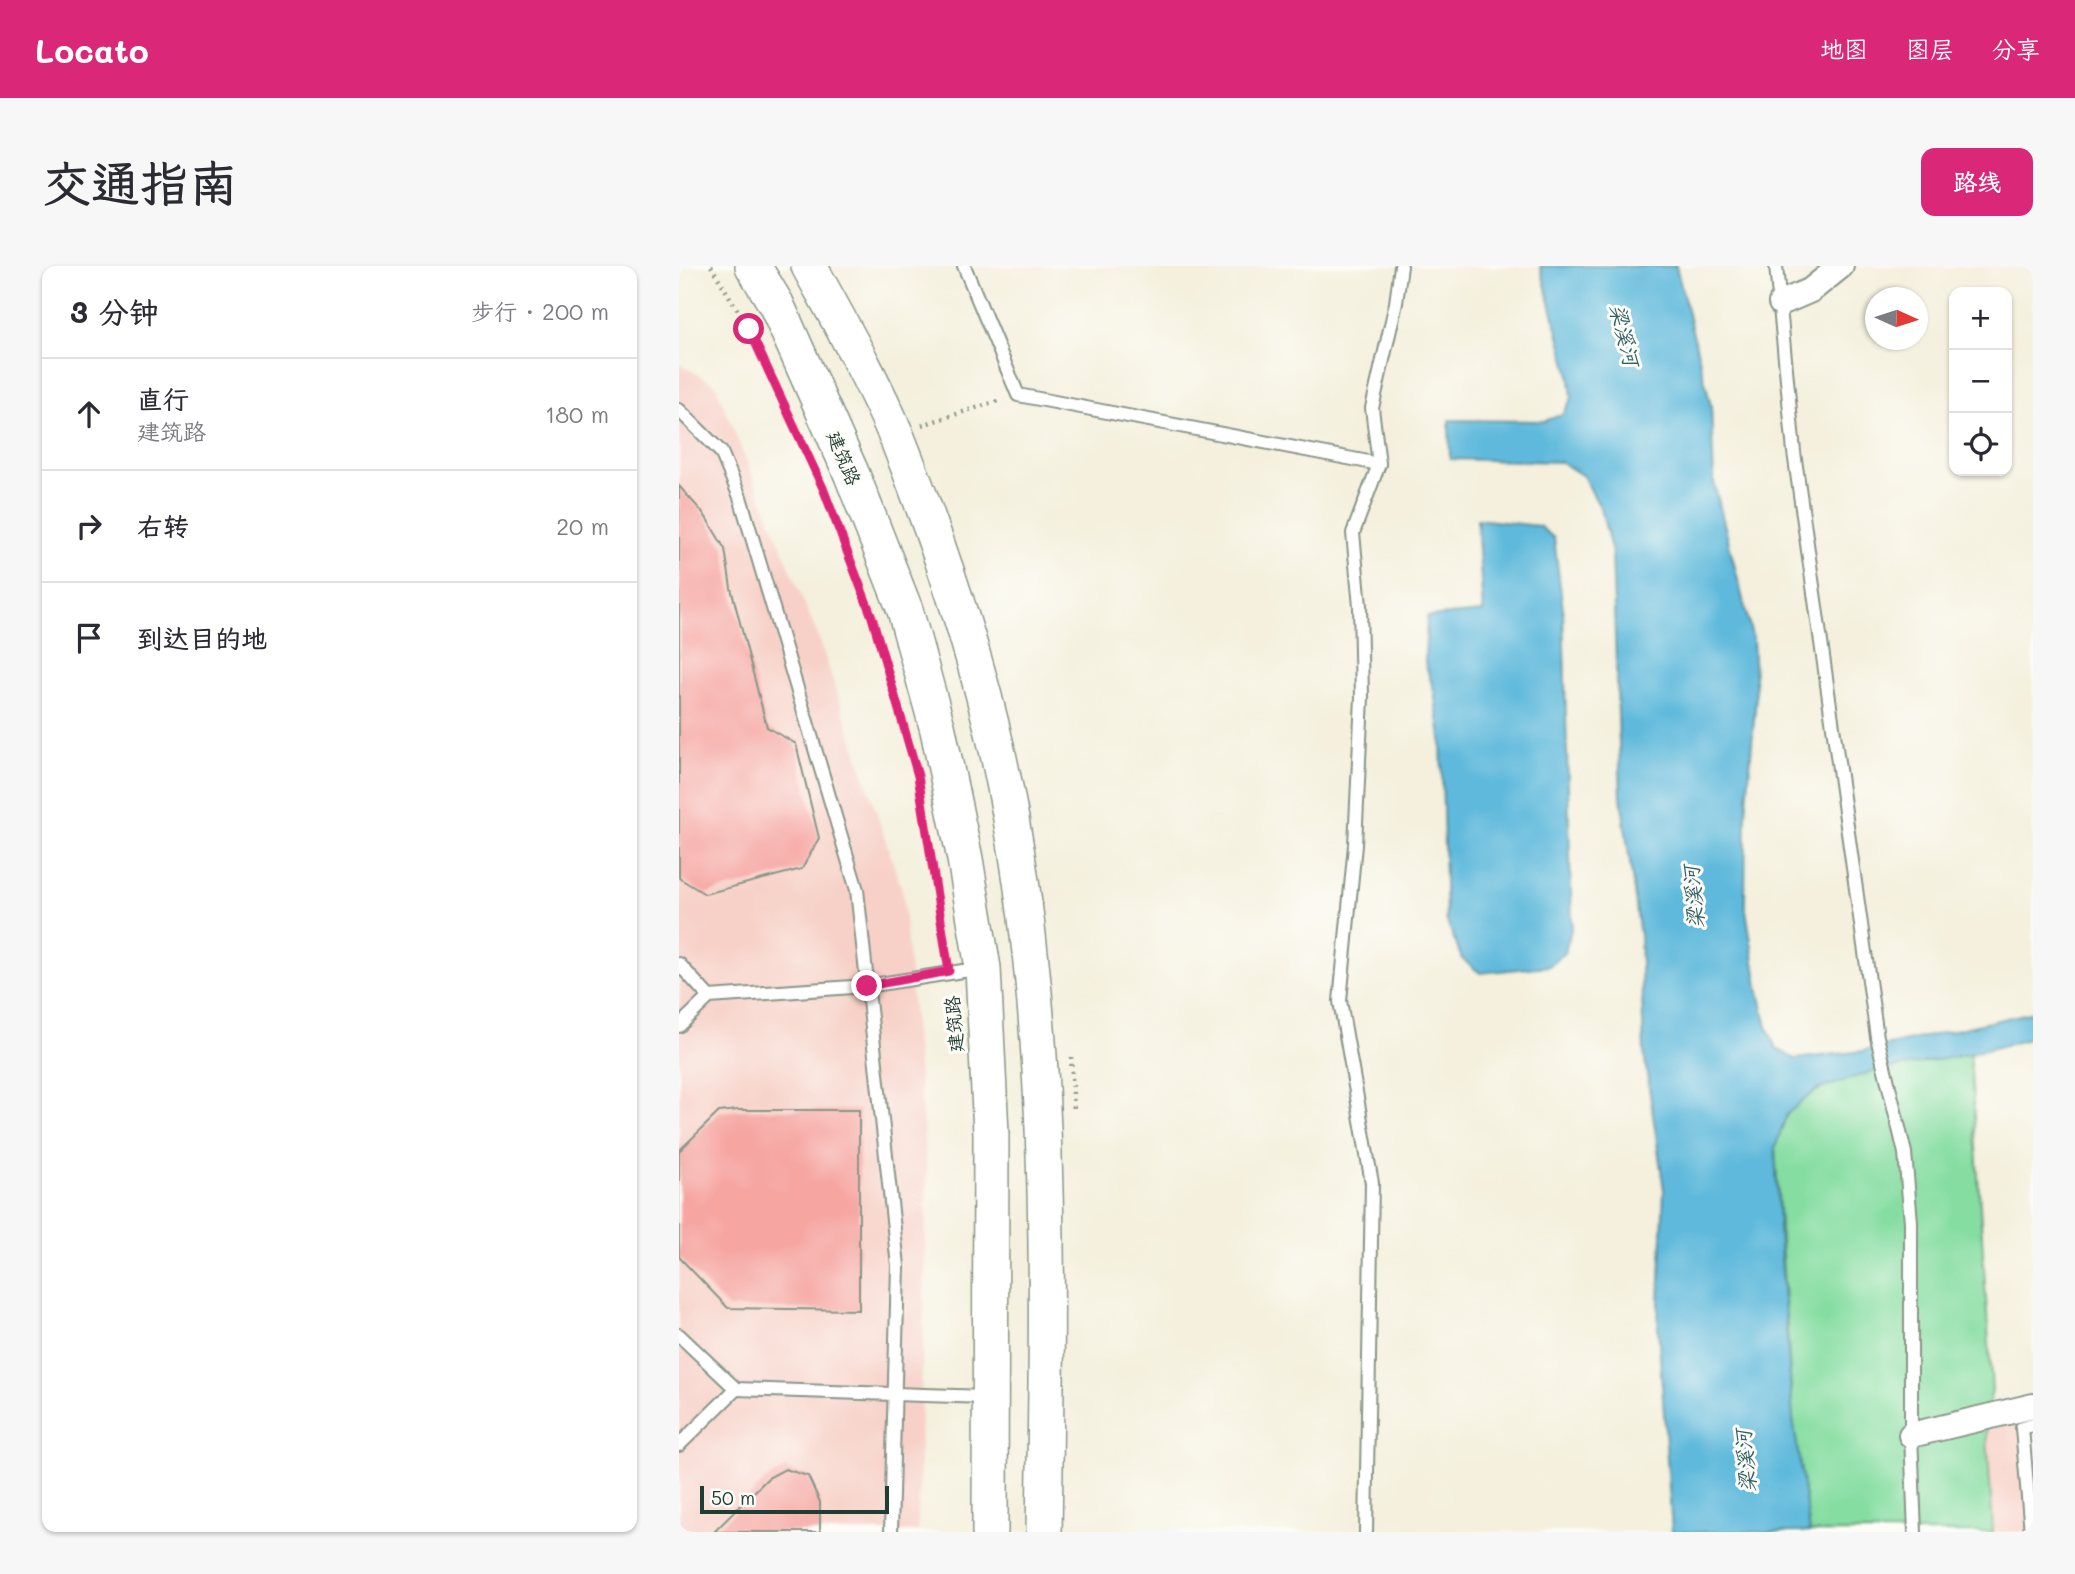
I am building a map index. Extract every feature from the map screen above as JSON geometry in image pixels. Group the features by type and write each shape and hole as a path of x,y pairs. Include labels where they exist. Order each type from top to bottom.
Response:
{"main road":[{"name":"建筑路","path":"753,266 776,304 852,475 905,610 938,730 965,859 966,970 991,1133 990,1532"},
{"path":"809,266 895,433 963,623 998,754 1022,889 1040,1067 1047,1358 1044,1532"}],"street":[{"path":"1781,303 1811,290 1841,266"},
{"path":"1911,1435 2033,1406"}],"lane":[{"path":"964,266 1018,395 1379,464"},
{"path":"1366,1532 1372,1183 1340,1001 1355,845 1362,697 1360,606 1353,533 1379,464 1372,408 1396,303 1401,266"},
{"path":"1776,266 1794,452 1877,1037 1905,1153 1911,1222 1911,1435 1915,1532"},
{"path":"679,410 721,452 740,497 856,890 898,1266 891,1532"},
{"path":"679,964 709,997"},
{"path":"679,1026 709,997 867,986 966,970"},
{"path":"679,1335 736,1389 991,1397"},
{"path":"679,1446 736,1389"},
{"path":"2031,1532 2022,1428 2033,1425"}],"path":[{"name":"建筑路","path":"711,266 749,329 811,463"},
{"path":"895,433 1018,395"},
{"path":"837,526 872,617 899,710"},
{"name":"建筑路","path":"928,841 966,970"}],"shaded area":[{"path":"679,364 715,384 820,641 903,893 927,1173 918,1532 679,1532"},
{"path":"2033,1409 2033,1532 1993,1532 1986,1419"}],"green space":[{"path":"1970,1054 1992,1390 1986,1419 1993,1532 1810,1532 1793,1419 1775,1148 1782,1125 1788,1113 1804,1099 1848,1078"}],"water":[{"name":"梁溪河","path":"1540,266 1676,266 1711,406 1714,483 1753,640 1756,697 1746,814 1745,903 1758,987 1767,1027 1776,1048 1795,1059 1863,1051 2033,1012 2033,1038 1970,1054 1871,1072 1816,1090 1787,1114 1775,1148 1780,1246 1793,1419 1810,1532 1672,1532 1658,1326 1664,1190 1644,1053 1640,936 1621,797 1612,553 1601,509 1583,476 1561,462 1450,459 1449,420 1545,421 1563,414 1572,398 1569,372"},
{"path":"1477,519 1539,526 1554,538 1563,609 1572,926 1565,952 1549,966 1480,973 1462,959 1446,919 1441,738 1434,691 1425,662 1427,617 1483,612"}],"building":[{"path":"679,486 704,514 725,549 731,588 767,727 796,744 819,838 802,869 705,894 679,878"},
{"path":"859,1110 859,1310 728,1308 679,1257 679,1151 719,1112"},
{"path":"785,1469 808,1476 820,1502 820,1532 714,1532 768,1478"}],"route":[{"path":"749,329 823,488 872,617 918,776 949,971 867,986"}]}
